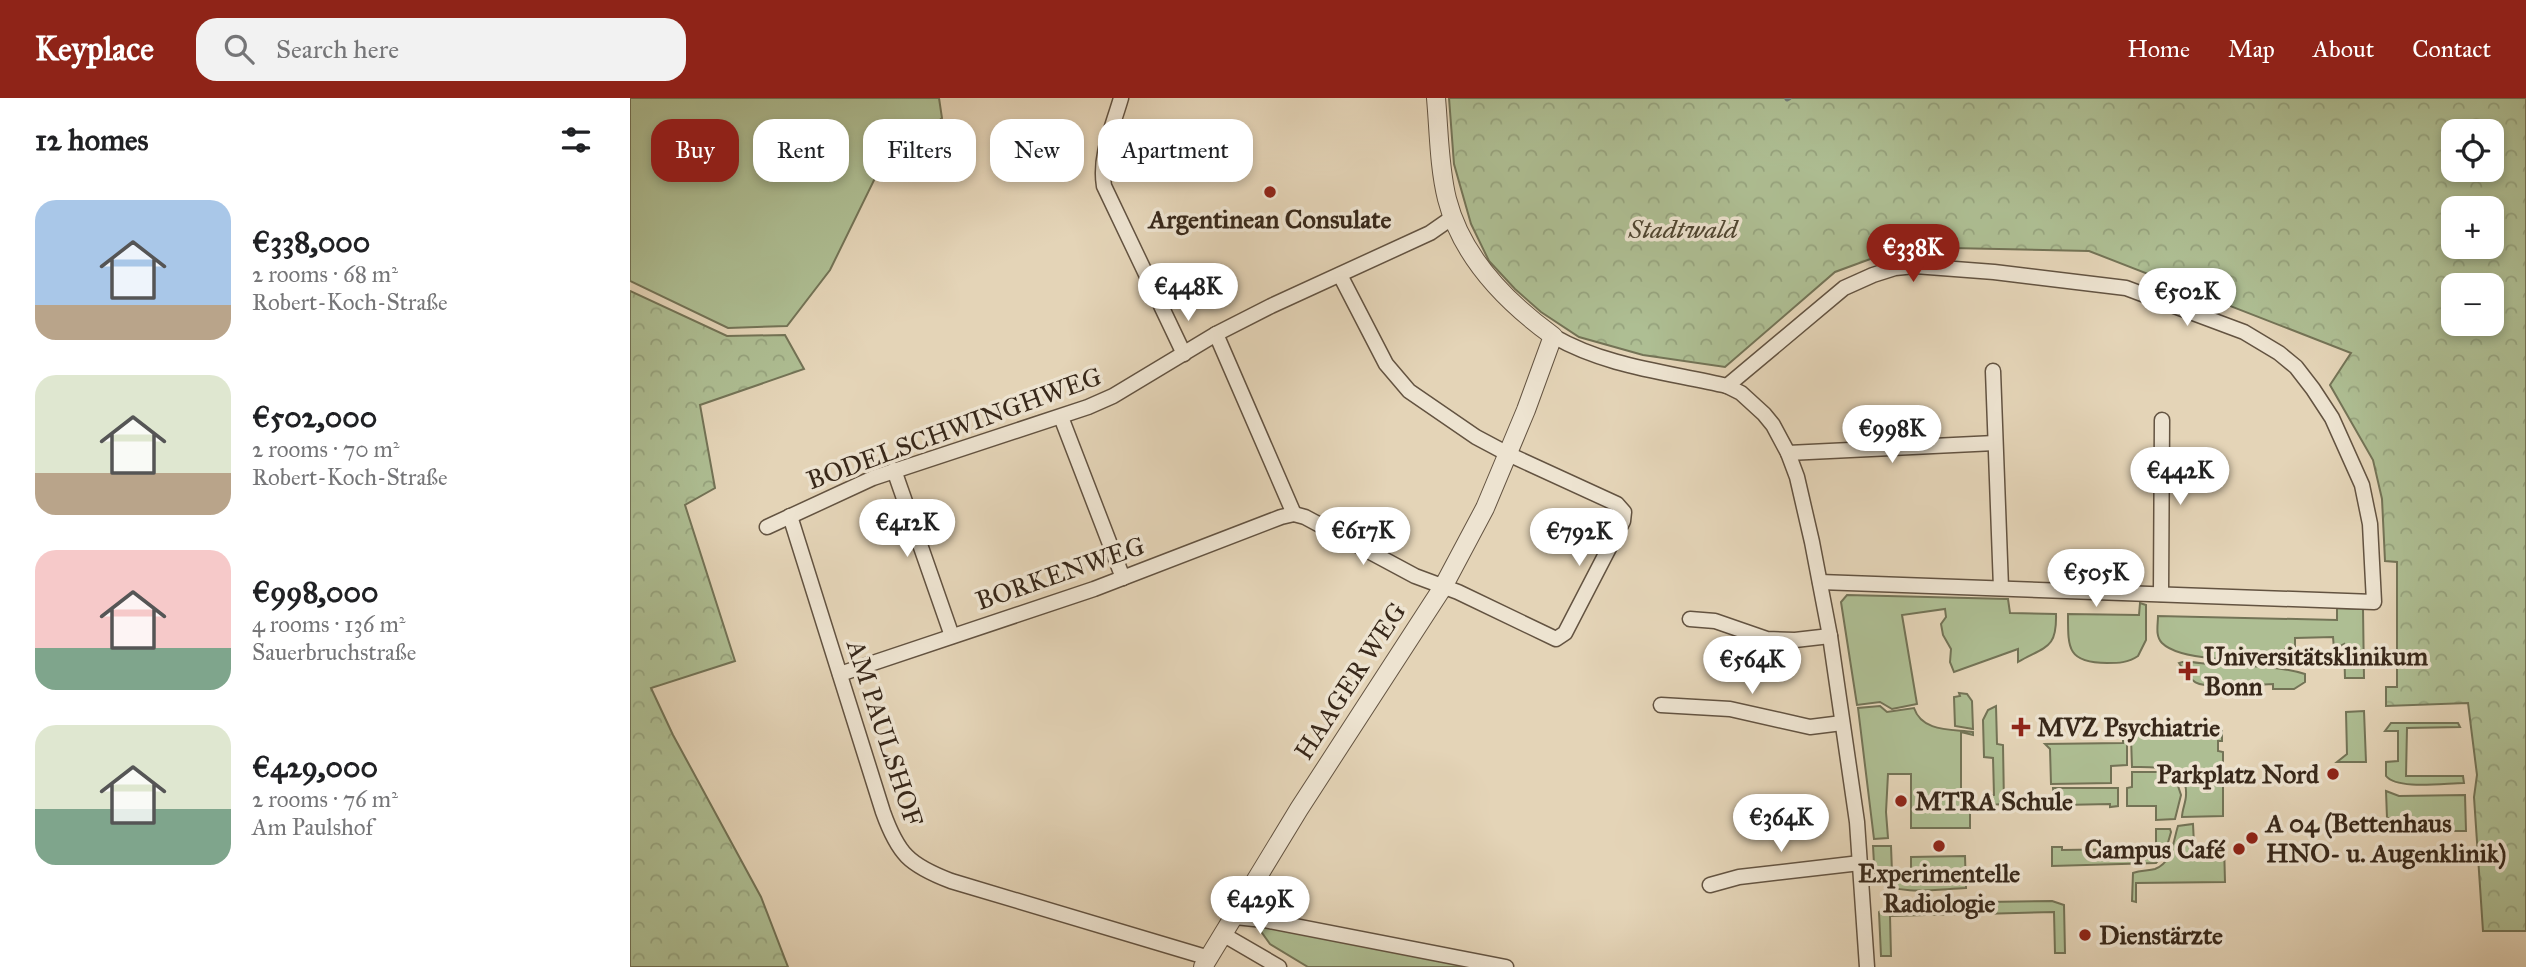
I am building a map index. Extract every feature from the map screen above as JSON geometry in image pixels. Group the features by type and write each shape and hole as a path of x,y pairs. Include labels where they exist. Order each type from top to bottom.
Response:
{"street":[{"path":"1121,98 1103,158 1101,171 1104,186 1184,354"},
{"path":"1436,98 1447,197 1453,217 1460,235 1478,265 1500,291 1526,316 1553,336 1581,351 1611,362 1727,386 1741,393 1764,414 1788,453 1797,477 1830,636 1857,822 1867,967"},
{"name":"BODELSCHWINGHWEG","path":"767,527 894,470 1061,417 1113,396 1216,334 1270,306 1430,233 1453,217"},
{"path":"1727,386 1844,288 1895,268 1915,266 1994,272 2126,288 2244,332 2279,353 2296,367 2314,389 2338,429 2362,485 2370,524 2374,602 1819,582"},
{"path":"1216,334 1294,514 1305,517 1416,576 1556,639 1565,633 1623,521 1624,512 1616,504 1476,437 1426,404 1397,379 1379,352 1340,275"},
{"name":"HAAGER WEG","path":"1206,962 1299,809 1443,587 1485,508 1553,336"},
{"path":"1993,371 2001,588"},
{"path":"1061,417 1123,578"},
{"path":"2161,594 2162,420"},
{"path":"1788,453 1995,443"},
{"path":"894,470 952,636"},
{"name":"BORKENWEG","path":"839,674 1123,578 1247,529 1294,514"},
{"name":"AM PAULSHOF","path":"790,516 889,829 902,853 913,863 951,881 1206,962"},
{"path":"1690,619 1714,621 1768,639 1795,640 1830,636"},
{"path":"1661,705 1730,709 1810,727 1842,723"},
{"path":"1710,885 1739,877 1860,863"},
{"path":"1235,916 1506,967"},
{"path":"1224,935 1279,967"}],"green space":[{"path":"630,98 939,98 941,119 863,119 863,182 873,182 830,270 787,326 728,328 630,281"},
{"name":"Stadtwald","path":"1449,98 2526,98 2526,931 2483,931 2474,797 2477,775 2468,703 2386,706 2386,687 2397,687 2397,562 2385,561 2382,499 2373,460 2330,385 2351,353 2089,251 1903,247 1835,272 1725,367 1643,355 1579,337 1541,312 1489,261 1471,224 1454,164"},
{"path":"630,291 727,336 785,335 804,369 700,405 715,488 685,505 735,661 651,688 673,735 761,897 788,967 630,967"},
{"path":"1847,595 2008,599 2010,613 2056,614 2056,625 2048,645 2018,662 2018,649 1954,672 1950,662 1951,649 1943,635 1941,624 1946,617 1945,609 1902,615 1917,704 1892,709 1880,702 1857,705 1841,602"},
{"path":"2140,603 2146,605 2146,640 2138,656 2123,662 2094,662 2084,660 2072,651 2068,636 2068,614 2139,615"},
{"path":"2337,608 2363,609 2364,678 2345,678 2344,644 2334,649 2333,637 2295,638 2295,649 2285,649 2285,660 2239,660 2186,654 2162,643 2158,634 2158,616 2337,620"},
{"path":"2186,661 2290,670 2305,674 2305,682 2294,689 2273,689 2273,684 2255,685 2255,689 2221,690 2221,686 2200,684 2192,680 2179,663"},
{"path":"1959,693 1967,694 1972,701 1973,729 1955,726 1954,697 1960,696"},
{"path":"1880,706 1887,712 1914,708 1918,716 1930,725 1973,732 1973,735 1961,732 1961,799 1970,802 1970,828 1911,828 1911,774 1888,774 1888,838 1874,839 1858,708"},
{"path":"1996,706 1997,744 2003,745 2004,804 1989,805 1989,796 1994,795 1993,758 1984,757 1983,720 1988,710"},
{"path":"2364,711 2366,762 2337,762 2347,754 2346,712"},
{"path":"2391,723 2458,723 2460,727 2407,728 2406,776 2463,776 2464,783 2411,784 2400,783 2386,776 2386,762 2398,761 2398,731 2385,731"},
{"path":"2123,729 2222,729 2222,741 2218,741 2218,751 2223,752 2223,816 2182,817 2186,795 2181,778 2168,769 2132,767 2131,737"},
{"path":"2123,735 2127,738 2127,765 2111,766 2111,783 2051,784 2050,749 2045,744 2123,743"},
{"path":"2132,772 2163,772 2176,780 2181,795 2175,819 2156,820 2156,806 2127,806 2127,788 2132,787"},
{"path":"2053,788 2118,788 2118,806 2062,805 2054,808"},
{"path":"2386,791 2399,796 2465,795 2466,831 2452,831 2451,828 2414,828 2414,818 2387,818"},
{"path":"2193,824 2194,844 2224,844 2225,882 2136,883 2136,902 2132,901 2133,873 2161,866 2169,856 2178,826"},
{"path":"2156,829 2170,829 2171,832 2165,853 2156,863 2052,866 2052,847 2062,847 2062,850 2129,849 2130,846 2156,845"},
{"path":"1873,846 1891,846 1892,872 1911,871 1911,857 1965,856 1966,888 1908,890 1885,886 1875,881"},
{"path":"2052,901 2064,905 2065,953 2055,953 2054,912 1981,914 1981,905 1986,902"},
{"path":"1955,903 1961,907 1961,914 1890,916 1891,956 1881,956 1879,912 1888,907"},
{"path":"1261,926 1481,967 1308,967 1270,944 1260,930"}],"place":[{"name":"Argentinean Consulate","path":"1270,192"},
{"name":"Universitätsklinikum Bonn","path":"2188,671"},
{"name":"MVZ Psychiatrie","path":"2021,727"},
{"name":"Parkplatz Nord","path":"2333,774"},
{"name":"MTRA Schule","path":"1901,801"},
{"name":"A 04 (Bettenhaus HNO- u. Augenklinik)","path":"2252,838"},
{"name":"Experimentelle Radiologie","path":"1939,846"},
{"name":"Campus Café","path":"2239,849"},
{"name":"Dienstärzte","path":"2085,935"}]}
